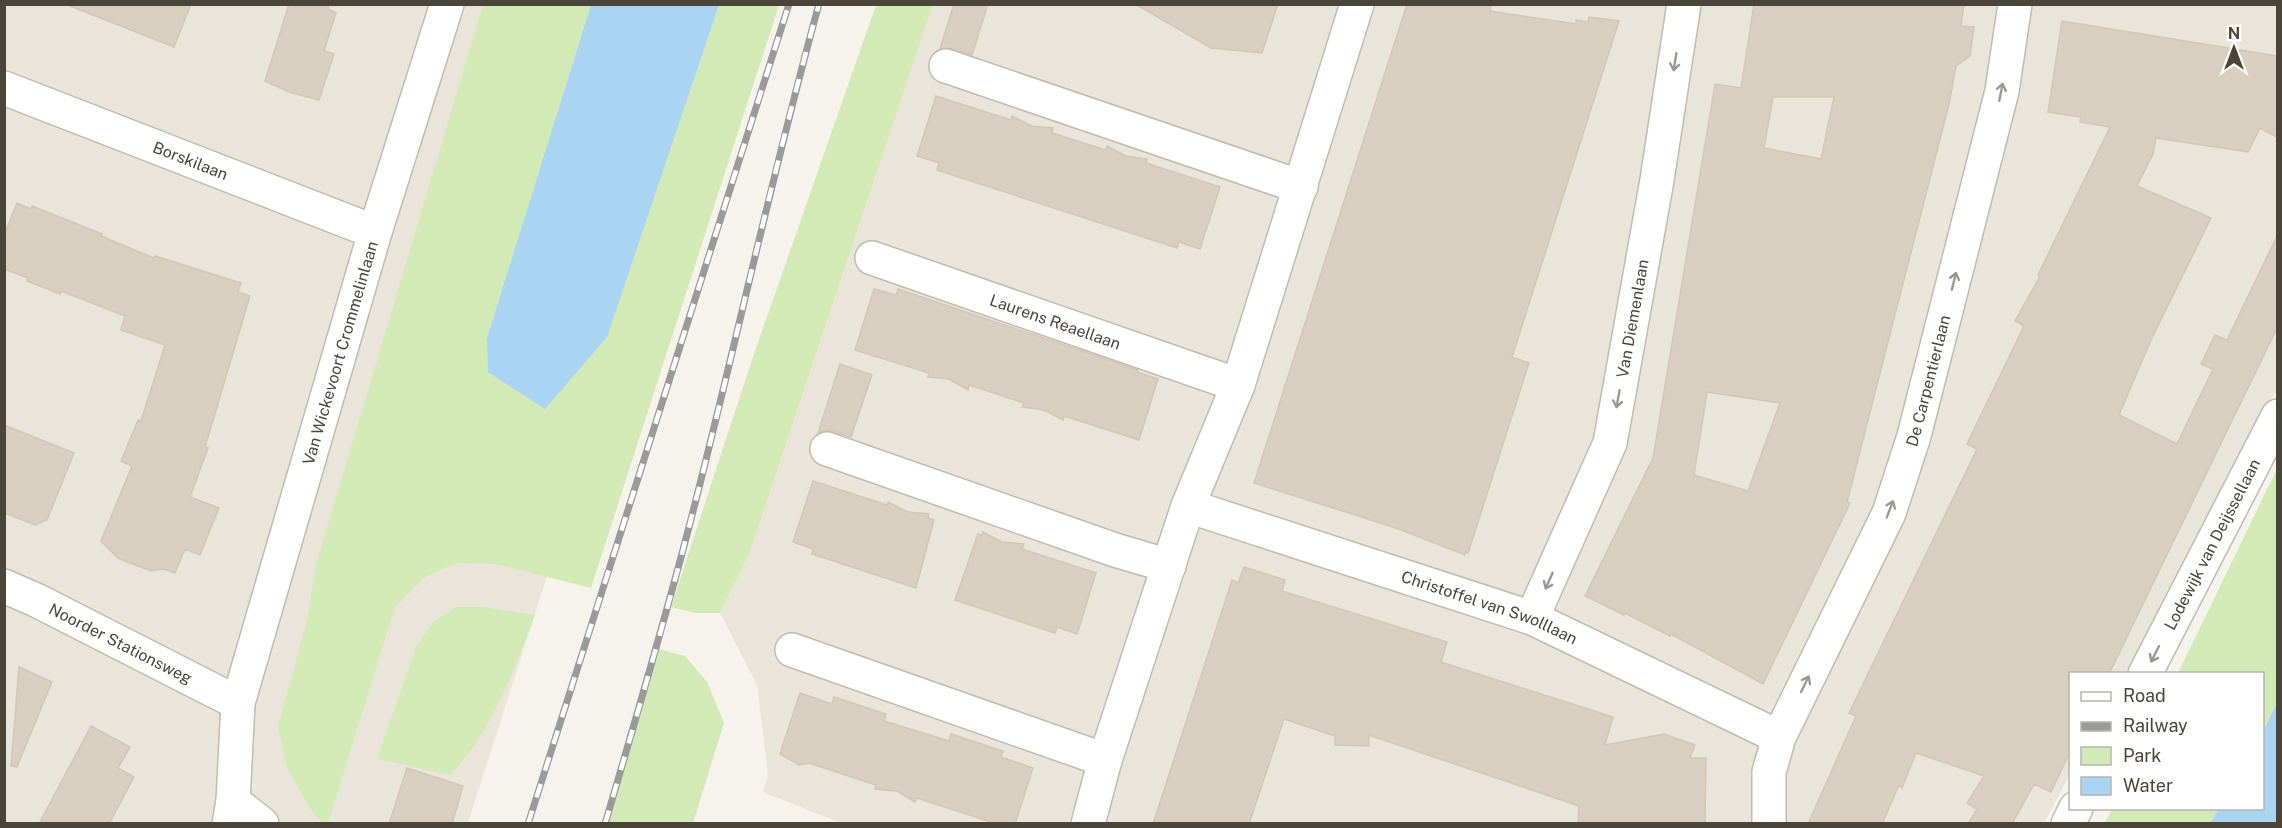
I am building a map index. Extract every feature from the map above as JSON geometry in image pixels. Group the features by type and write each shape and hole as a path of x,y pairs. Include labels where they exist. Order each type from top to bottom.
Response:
{"street":[{"name":"Van Wickevoort Crommelinlaan","path":"231,812 237,703 375,232 447,4"},
{"path":"1088,824 1105,760 1188,506 1238,385 1357,4"},
{"name":"Van Diemenlaan","path":"1532,618 1610,443 1657,180 1684,4"},
{"name":"De Carpentierlaan","path":"1769,824 1769,772 1779,737 1889,513 1918,423 2002,91 2015,4"},
{"path":"946,66 1301,187"},
{"name":"Borskilaan","path":"4,88 375,232"},
{"name":"Laurens Reaellaan","path":"872,258 1238,385"},
{"name":"Lodewijk van Deijssellaan","path":"2146,672 2277,416"},
{"path":"827,449 1115,550 1169,566"},
{"name":"Christoffel van Swolllaan","path":"1188,506 1532,618 1779,737"},
{"name":"Noorder Stationsweg","path":"4,586 56,609 237,703"},
{"path":"792,650 1105,760"},
{"path":"2068,824 2075,810"},
{"path":"231,812 262,824"}],"shaded area":[{"path":"5,5 730,5 468,823 5,824"},
{"path":"933,5 2277,5 2277,389 2126,672 2069,672 2069,776 2044,823 841,823 763,792 768,775 757,685 720,613 750,552"}],"green space":[{"path":"483,5 591,5 487,338 607,337 719,5 779,5 591,588 496,564 456,563 425,577 395,607 328,823 322,823 309,807 286,765 278,727 308,617 315,568"},
{"path":"876,5 933,5 750,552 720,613 695,613 671,607 752,360"},
{"path":"2277,469 2277,703 2264,729 2264,672 2178,672"},
{"path":"456,607 483,607 535,615 493,715 474,746 451,775 377,759 416,647 433,622"},
{"path":"659,649 685,656 707,682 724,723 693,823 608,823"},
{"path":"2112,810 2218,810 2210,823 2105,823"}],"water":[{"path":"591,5 719,5 607,337 545,409 488,372 487,338"},
{"path":"2277,703 2277,823 2210,823 2218,810 2264,810 2264,729"}],"building":[{"path":"70,4 191,4 174,47 70,6"},
{"path":"289,4 329,4 328,9 336,13 324,51 334,54 319,100 289,92 265,81"},
{"path":"954,4 988,4 972,55 951,48 940,49"},
{"path":"1135,4 1278,4 1262,53 1211,48"},
{"path":"1407,4 1491,4 1490,11 1576,24 1576,20 1588,22 1589,17 1619,21 1512,357 1529,363 1468,553 1465,552 1465,555 1396,528 1254,483"},
{"path":"1754,4 1964,4 1961,26 1974,27 1970,56 1956,66 1949,104 1847,502 1850,503 1763,684 1671,634 1670,636 1585,596 1653,458 1715,84 1741,88","holes":["1773,97 1834,97 1821,159 1764,148","1707,392 1780,403 1748,491 1694,475"]},
{"path":"2062,21 2277,56 2277,137 2260,128 2248,152 2156,138 2153,154 2137,186 2211,218 2151,340 2119,415 2177,444 2213,369 2201,364 2215,335 2227,340 2277,236 2277,328 2110,672 2069,672 2069,754 2051,792 2034,784 2012,824 1968,824 1977,809 1967,803 1984,776 1916,753 1902,788 1899,785 1882,824 1808,824 1856,716 1849,713 1977,449 1967,444 2024,326 2015,321 2040,276 2038,275 2110,127 2080,122 2081,117 2048,112"},
{"path":"936,96 1011,120 1012,116 1032,126 1053,128 1052,133 1106,150 1107,146 1126,156 1147,159 1146,163 1220,187 1200,249 1179,242 1177,248 937,170 939,163 917,156"},
{"path":"17,203 31,209 32,206 102,234 101,236 154,258 155,256 241,283 238,292 250,296 205,447 208,448 190,497 219,508 200,555 185,549 175,573 164,569 151,571 127,562 118,558 101,541 132,466 121,461 138,420 141,421 165,345 121,330 125,316 61,291 60,294 4,269 4,235"},
{"path":"874,289 896,295 898,289 1138,370 1137,372 1158,379 1139,440 1064,416 1063,420 1044,410 1022,407 1024,403 969,385 968,390 949,379 928,377 929,373 855,350"},
{"path":"840,364 872,375 851,437 833,431 818,433"},
{"path":"4,425 74,453 47,520 35,525 4,513"},
{"path":"813,481 887,505 888,502 908,512 929,514 928,518 934,520 916,588 812,554 813,549 793,542"},
{"path":"983,532 1002,542 1024,544 1022,549 1096,573 1077,634 1057,627 1055,633 955,600 978,534 982,535"},
{"path":"1244,567 1285,580 1282,591 1447,642 1441,662 1613,717 1605,745 1664,734 1695,745 1690,758 1706,758 1705,824 1578,824 1579,806 1369,735 1369,746 1335,745 1335,736 1284,719 1249,824 1153,824 1232,580 1238,583"},
{"path":"19,667 52,682 17,767 11,766"},
{"path":"800,693 832,704 834,697 886,714 884,721 949,741 951,734 1003,751 1001,757 1033,768 1015,824 997,824 917,798 915,802 897,791 875,789 876,785 809,763 799,765 780,754"},
{"path":"91,726 130,747 118,768 134,777 109,824 39,824"},
{"path":"407,768 463,786 452,824 389,824"}],"railway":[{"path":"528,824 789,4"},
{"path":"605,824 689,527 819,4"}]}
